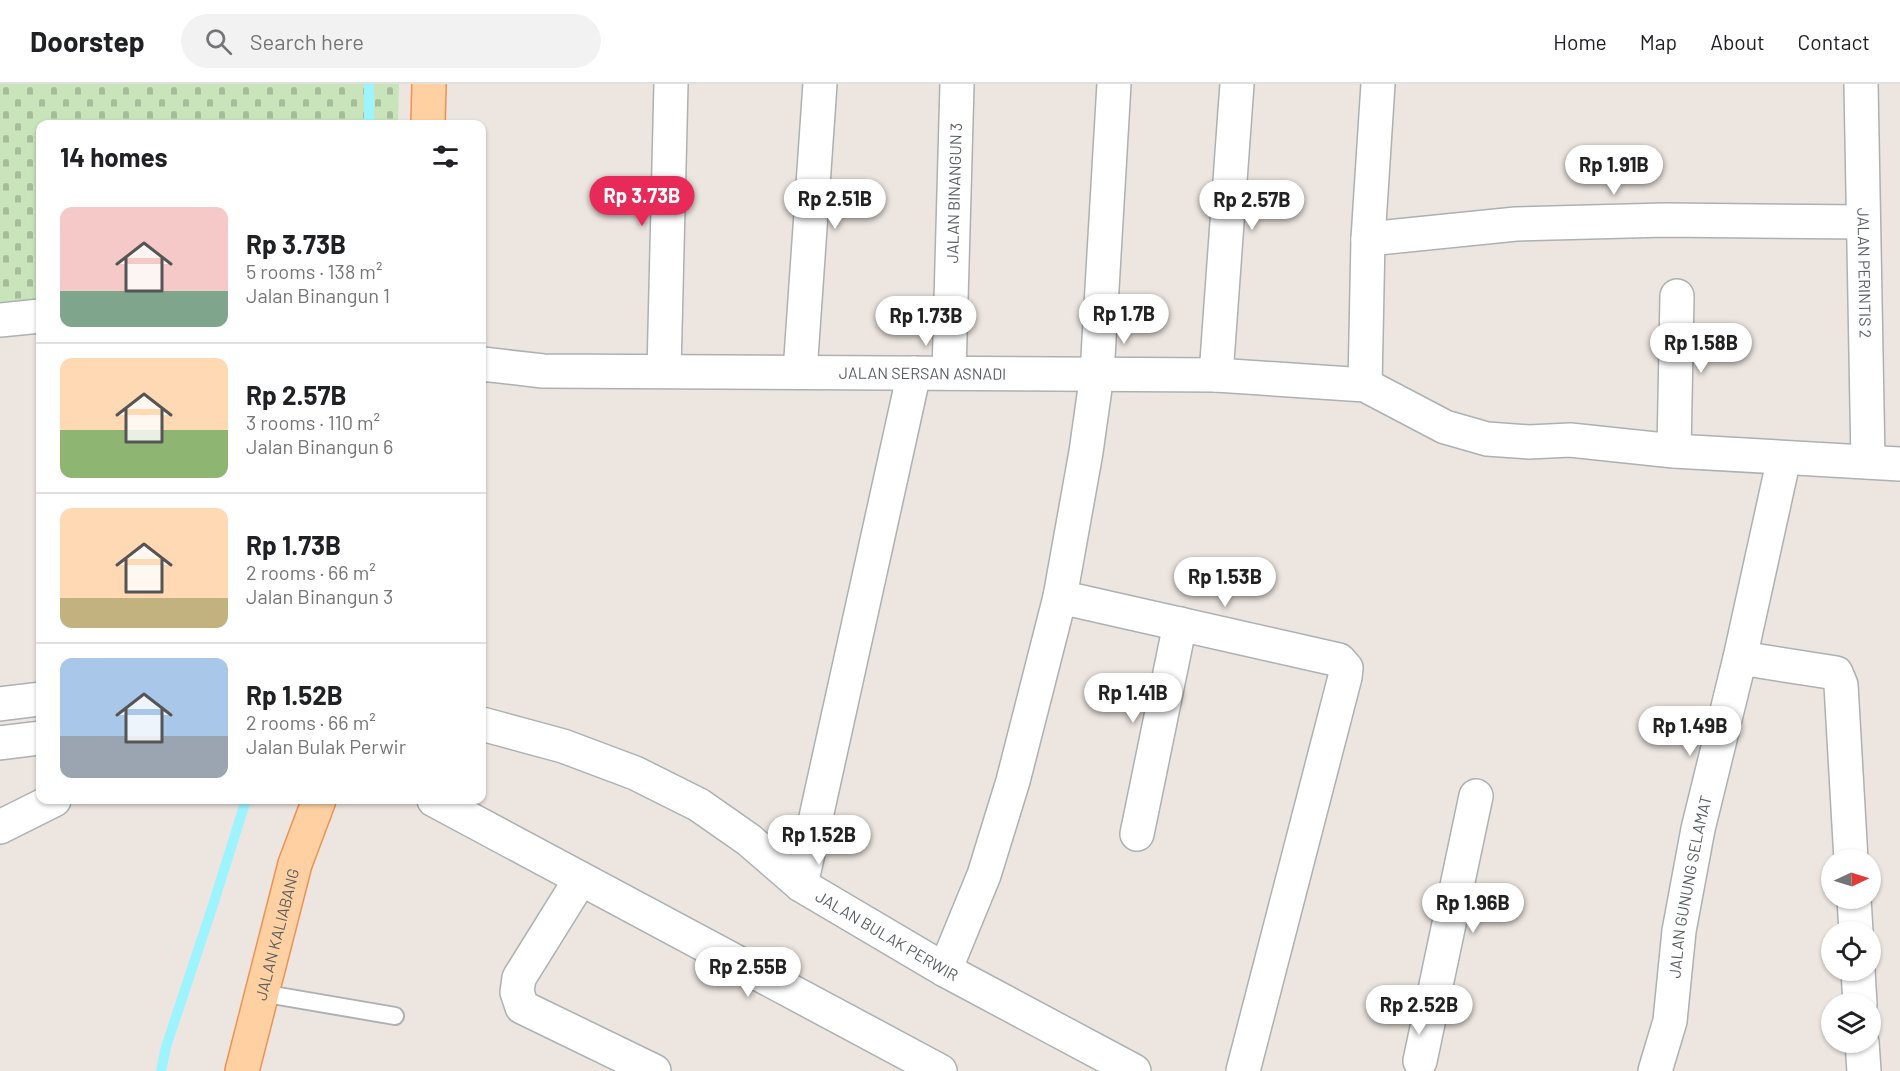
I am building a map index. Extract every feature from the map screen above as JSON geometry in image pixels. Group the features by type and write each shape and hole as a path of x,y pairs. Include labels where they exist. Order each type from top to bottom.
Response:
{"main road":[{"path":"428,120 429,84"},
{"name":"JALAN KALIABANG","path":"242,1071 295,864 318,804"}],"street":[{"path":"664,370 671,84"},
{"path":"800,372 820,84"},
{"name":"JALAN BINANGUN 3","path":"949,373 957,84"},
{"path":"945,970 984,875 1013,781 1060,597 1086,453 1097,374 1114,84"},
{"path":"1216,375 1237,84"},
{"path":"1378,84 1368,238 1365,385 1445,427 1487,439 1529,442 1570,440 1674,451 1900,464"},
{"name":"JALAN PERINTIS 2","path":"1861,84 1868,462"},
{"path":"1368,238 1516,224 1665,220 1863,222"},
{"path":"1674,451 1677,296"},
{"path":"0,320 36,316"},
{"name":"JALAN SERSAN ASNADI","path":"486,364 543,371 1216,375 1365,385"},
{"path":"801,885 914,373"},
{"name":"JALAN GUNUNG SELAMAT","path":"1655,1071 1670,1021 1679,931 1698,829 1740,658 1784,458"},
{"path":"1060,597 1339,660 1346,668 1243,1071"},
{"path":"1137,834 1180,624"},
{"path":"1740,658 1836,673 1841,685 1850,849"},
{"path":"0,704 36,700"},
{"name":"JALAN BULAK PERWIR","path":"486,725 563,746 635,773 699,806 749,840 801,885 945,970 1134,1071"},
{"path":"0,743 36,738"},
{"path":"1425,1068 1476,796"},
{"path":"0,827 46,804"},
{"path":"441,804 940,1071"},
{"path":"580,880 519,978 517,992 522,1007 654,1071"},
{"path":"1863,1053 1864,1071"}],"lane":[{"path":"261,993 395,1016"}],"green space":[{"path":"0,84 399,84 398,120 36,120 36,316 0,320"}],"waterway":[{"path":"369,84 369,120"},
{"path":"161,1071 166,1047 245,804"}]}
